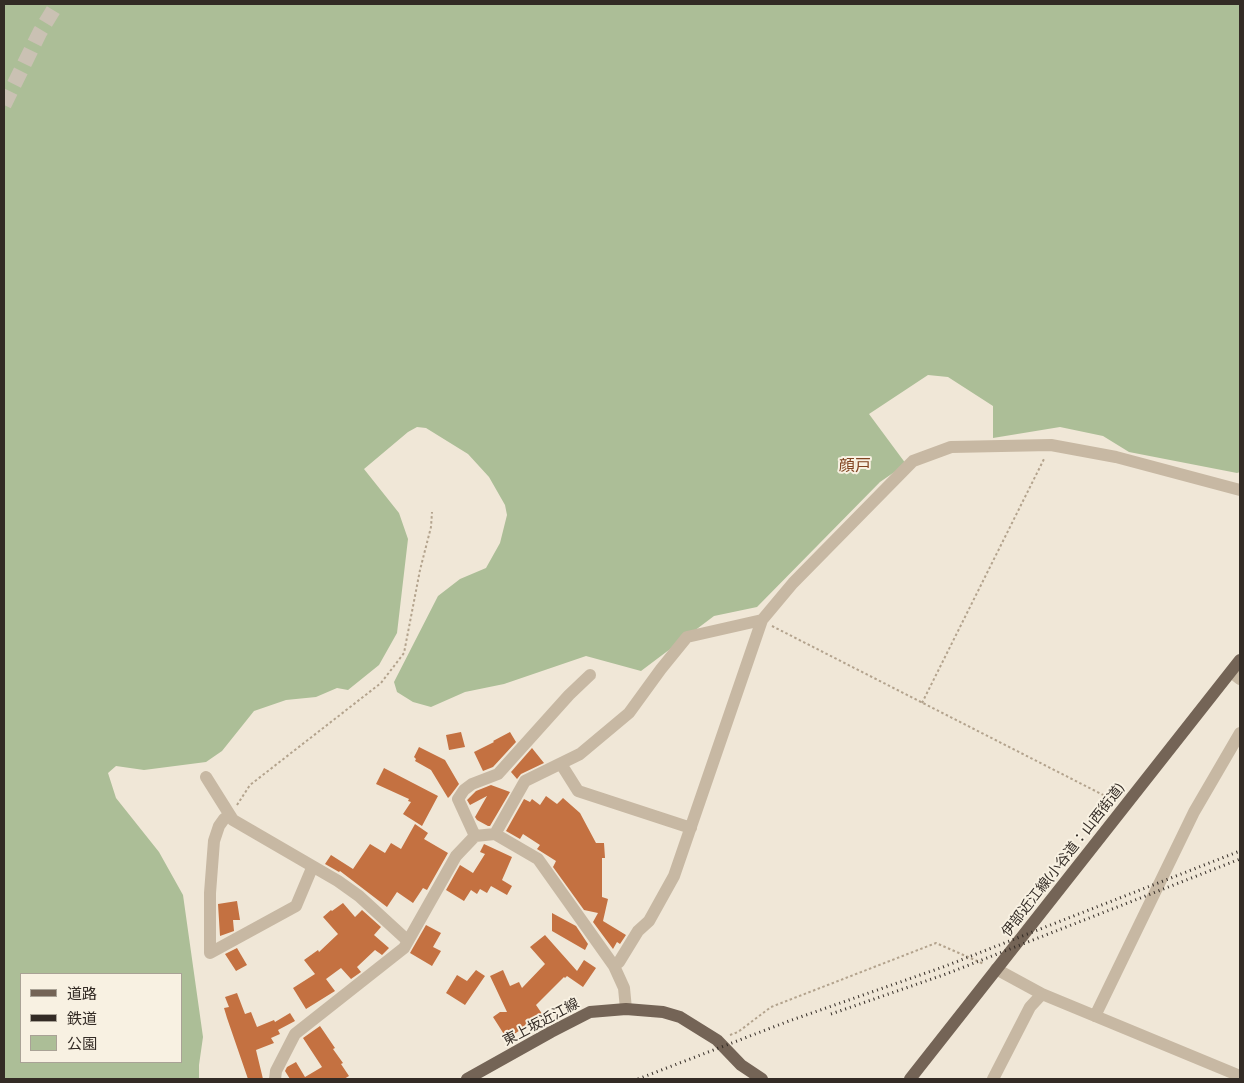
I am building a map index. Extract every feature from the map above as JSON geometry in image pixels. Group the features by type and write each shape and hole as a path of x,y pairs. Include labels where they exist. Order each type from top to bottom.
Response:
{"main road":[{"name":"伊部近江線(小谷道：山西街道)","path":"910,1079 1124,806 1236,675 1240,660"},
{"name":"東上坂近江線","path":"467,1079 590,1012 626,1009 663,1012 680,1017 717,1040 741,1065 762,1079"}],"street":[{"path":"614,966 619,962 638,931 650,921 674,876 762,620 792,583 913,461 951,447 1051,445 1116,457 1240,490"},
{"path":"495,834 525,781 580,754 629,713 687,637 762,620"},
{"path":"475,836 458,799 464,790 472,784 498,774 569,695 590,675"},
{"path":"1095,1016 1194,812 1240,733"},
{"path":"560,764 578,791 691,828"},
{"path":"206,777 233,820 312,868 338,881 359,896 408,941"},
{"path":"230,815 219,826 214,841 210,893 210,953 296,906 312,868"},
{"path":"275,1079 276,1071 296,1034 404,948 456,856 475,836 495,834 538,859 614,966 624,988 626,1009"},
{"path":"996,969 1042,994 1240,1076"},
{"path":"993,1079 1030,1007 1042,994"}],"path":[{"path":"922,704 1051,445"},
{"path":"230,815 250,785 381,683 404,653 420,570 431,527 432,512"},
{"path":"762,620 922,704 1124,806"},
{"path":"717,1040 738,1032 771,1008 936,943 996,969"}],"green space":[{"path":"4,4 1240,4 1240,472 1237,473 1129,452 1103,436 1060,427 993,438 993,406 948,377 928,375 869,414 906,464 880,482 757,607 714,616 641,671 586,656 504,684 465,692 431,707 413,702 397,692 394,682 438,596 460,579 486,568 500,543 507,515 505,505 489,477 468,454 426,428 417,427 408,432 364,469 399,513 408,539 397,633 379,665 348,690 337,688 316,697 286,700 254,711 222,751 206,762 144,770 116,766 108,773 116,798 159,852 183,895 203,1037 199,1079 4,1079"}],"building":[{"path":"461,732 465,747 449,750 446,735"},
{"path":"510,732 516,742 493,767 483,771 474,752"},
{"path":"419,747 445,760 459,784 448,798 431,770 415,761 414,757"},
{"path":"532,748 544,763 521,774 517,779 511,772"},
{"path":"384,768 438,796 422,826 403,814 411,802 408,801 409,799 376,784"},
{"path":"491,785 510,792 490,826 488,826 475,817 487,796 470,805 467,800 476,791"},
{"path":"546,796 557,804 563,798 580,813 596,843 604,843 605,858 602,858 602,897 608,899 603,921 626,935 620,944 617,942 613,949 593,922 598,913 584,910 553,867 556,861 537,849 540,845 523,834 520,839 506,831 524,799 530,802 532,799 540,805"},
{"path":"415,824 428,833 424,839 448,853 427,890 423,888 413,903 397,892 387,907 340,871 325,864 331,855 353,869 370,844 385,853 391,843 401,849"},
{"path":"484,844 512,857 502,880 512,886 507,895 491,886 487,893 480,889 477,894 471,890 464,901 446,890 460,865 473,873 485,854 480,852"},
{"path":"237,901 240,920 233,920 234,931 220,936 218,904"},
{"path":"343,903 355,917 362,910 381,927 374,935 389,948 382,955 375,950 357,967 361,972 351,979 341,968 326,979 335,991 306,1009 293,988 315,974 304,960 318,950 319,952 338,934 323,917"},
{"path":"552,913 576,926 588,944 585,950 552,931"},
{"path":"426,925 441,933 433,947 441,951 432,966 410,953"},
{"path":"545,935 577,971 584,960 596,968 583,987 567,976 564,977 536,1005 545,1018 531,1028 529,1024 507,1039 493,1017 500,1012 507,1012 490,976 503,970 510,986 519,982 522,988 545,964 530,947"},
{"path":"237,948 247,965 236,971 225,954"},
{"path":"476,970 485,976 465,1005 446,993 457,975 467,981"},
{"path":"237,993 245,1014 251,1012 257,1027 274,1020 275,1022 290,1013 295,1021 278,1030 280,1034 271,1038 274,1043 256,1050 263,1079 248,1079 227,1018 224,1008 229,1007 225,997"},
{"path":"320,1026 335,1048 333,1049 349,1076 344,1079 290,1079 285,1071 287,1067 296,1062 305,1077 322,1067 303,1038"}],"tunnel":[{"path":"4,105 40,32 57,4"}],"railway":[{"path":"638,1079 789,1021 943,967 1240,851"},
{"path":"831,1014 946,974 1240,859"}],"district":[{"name":"顔戸","path":"855,466"}]}
